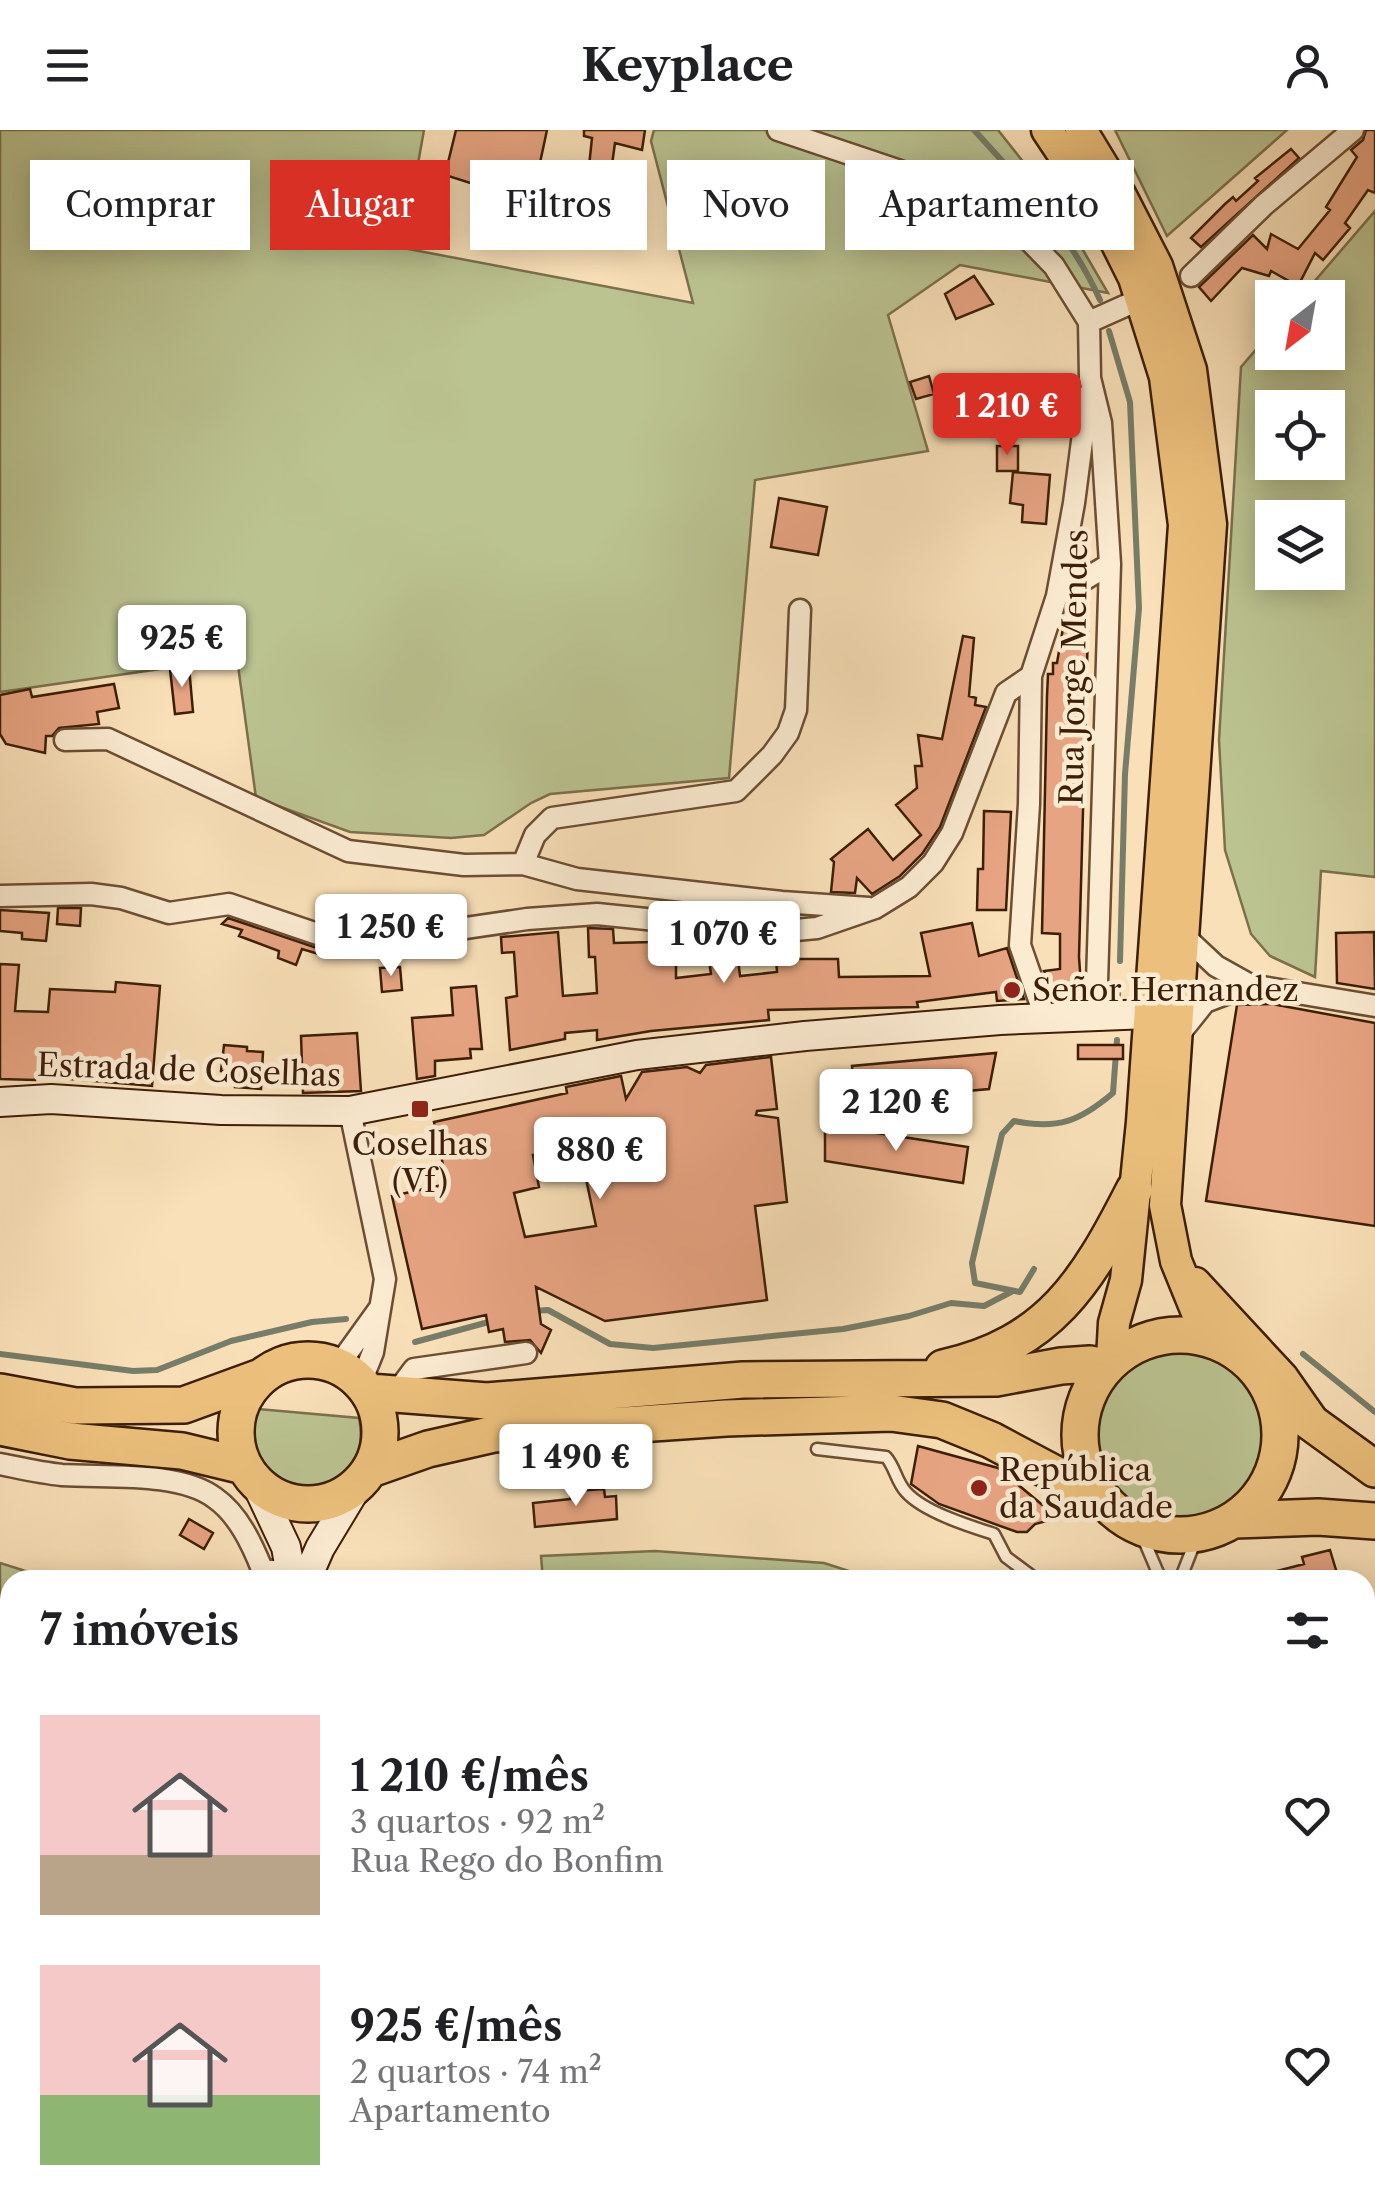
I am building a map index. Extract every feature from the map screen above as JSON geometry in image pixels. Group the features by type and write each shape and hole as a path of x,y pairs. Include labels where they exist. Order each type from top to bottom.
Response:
{"highway":[{"path":"895,1379 964,1364 1022,1340 1074,1294 1107,1243 1134,1190"},
{"path":"0,1428 70,1441 182,1451 249,1474 273,1496 306,1504 339,1498 364,1477 428,1450 494,1434 726,1418 891,1412 942,1420 991,1440 1102,1499 1138,1526 1157,1533 1198,1534 1234,1520 1260,1496 1276,1465 1281,1430 1273,1395 1257,1370 1234,1350 1207,1337 1182,1334 1157,1336 1133,1345 1108,1363 1086,1398 1079,1432 1084,1468 1102,1499"},
{"path":"0,1392 75,1406 184,1406 296,1360 318,1360 366,1383 486,1402 743,1380 996,1378 1061,1366 1108,1363"},
{"path":"249,1474 236,1444 236,1420 244,1397 258,1378"},
{"path":"364,1477 379,1450 381,1430 378,1410 366,1383"},
{"path":"1273,1395 1375,1468"},
{"path":"1234,1520 1301,1526 1353,1518 1375,1522"}],"main road":[{"path":"1047,130 1099,208 1134,278 1165,377 1184,525 1126,1280 1108,1363"},
{"path":"1081,130 1157,266 1191,370 1211,524 1165,1191 1176,1261 1207,1337"},
{"path":"1176,1261 1283,1378 1322,1432"}],"street":[{"path":"778,130 930,181 1017,228 1054,266 1089,322 1127,304"},
{"path":"1192,276 1264,205 1353,130"},
{"name":"Rua Jorge Mendes","path":"1089,322 1090,378 1100,423 1110,564 1096,1014"},
{"path":"1045,1018 1020,945 1030,804 1031,676 1057,596 1090,378"},
{"path":"1057,596 1110,564"},
{"path":"522,864 535,835 552,818 717,796 736,791 754,775 788,733 796,710 800,610"},
{"path":"0,896 91,894 121,898 169,913 229,904 350,945 527,919 597,914 774,932 817,928 875,908 908,887 934,863 960,816 1006,693 1031,676"},
{"path":"65,740 108,739 348,851 464,865 522,864 577,879 782,902 875,908"},
{"path":"1185,936 1216,966 1250,985 1375,1006"},
{"path":"1177,1037 1205,1002 1250,985"},
{"name":"Estrada de Coselhas","path":"0,1102 50,1099 221,1110 350,1111 637,1055 805,1036 1096,1014 1149,1014"},
{"path":"350,1111 385,1279 366,1383 414,1369 526,1354"},
{"path":"0,1464 56,1474 172,1481 194,1487 216,1498 234,1518 262,1570"},
{"path":"249,1474 286,1546 294,1570"},
{"path":"302,1570 364,1477"}],"lane":[{"path":"817,1449 886,1457 898,1482 913,1499 963,1524 994,1534 1006,1557 1023,1570"},
{"path":"1138,1526 1157,1570"},
{"path":"1184,1570 1198,1534"}],"green space":[{"path":"0,130 424,130 419,160 270,160 270,250 414,250 693,303 679,250 825,250 825,160 667,160 667,203 651,141 654,130 998,130 1022,160 845,160 845,250 1083,250 1108,293 960,265 888,315 928,451 755,480 729,778 550,794 484,835 451,838 350,832 256,798 237,658 0,692"},
{"path":"1115,130 1287,130 1167,236 1134,169 1134,160 1130,160"},
{"path":"1375,211 1375,877 1321,871 1315,977 1270,956 1251,934 1225,850 1219,740 1241,367 1255,351 1255,370 1345,370 1345,280 1316,280"},
{"path":"1179,1348 1212,1355 1240,1374 1259,1402 1266,1435 1259,1468 1240,1496 1212,1515 1179,1522 1146,1515 1118,1496 1099,1468 1092,1435 1099,1402 1118,1374 1146,1355"},
{"path":"258,1409 359,1418 359,1450 347,1472 326,1485 302,1487 279,1481 261,1465 253,1441"},
{"path":"655,1551 824,1563 846,1570 542,1570 541,1556"},
{"path":"0,1563 22,1570 0,1570"}],"building":[{"path":"456,130 547,130 541,160 470,160 470,183 450,177 449,160"},
{"path":"584,130 645,130 642,150 615,143 613,160 590,160 592,138 584,136"},
{"path":"1366,130 1375,130 1375,193 1368,190 1345,223 1350,228 1323,260 1315,253 1301,280 1242,268 1211,301 1199,287 1253,235 1267,249 1271,234 1298,249 1330,210 1326,207 1357,157 1351,150 1363,140"},
{"path":"1291,149 1299,158 1201,247 1191,238 1225,204 1233,197 1236,201 1258,181 1255,178"},
{"path":"974,276 993,304 956,319 945,294"},
{"path":"929,376 934,394 916,399 910,382"},
{"path":"997,446 1018,446 1018,471 997,471"},
{"path":"1013,472 1050,475 1046,524 1022,522 1023,505 1010,503"},
{"path":"779,498 827,507 818,555 771,547"},
{"path":"1063,628 1088,629 1079,957 1082,999 1054,1000 1044,971 1060,969 1060,934 1042,933 1047,696 1048,674 1053,674 1053,663 1057,663"},
{"path":"963,636 974,638 969,696 976,698 975,705 986,707 940,827 922,854 900,876 872,894 857,878 855,893 831,892 831,859 868,829 893,860 921,835 896,805 917,788 915,766 922,766 918,735 942,739"},
{"path":"189,667 193,712 175,714 170,669"},
{"path":"114,684 119,708 97,712 99,724 59,728 52,736 46,736 45,753 6,744 0,734 0,695 30,689 32,697"},
{"path":"984,811 1011,812 1006,910 977,910 978,869 983,869"},
{"path":"58,908 81,908 80,926 57,924"},
{"path":"0,910 49,913 46,941 22,939 22,933 0,931"},
{"path":"228,918 326,951 325,956 302,949 296,965 278,958 279,951 239,936 242,930 222,924"},
{"path":"972,923 979,956 1007,948 1024,999 997,1001 996,992 917,1002 918,1007 768,1010 769,1020 597,1040 597,1030 565,1033 565,1039 510,1050 506,998 517,996 514,952 502,953 501,937 558,932 563,996 597,993 588,928 613,929 614,943 652,942 652,933 672,935 670,961 676,961 676,978 711,974 706,939 736,942 740,976 777,972 776,959 838,959 839,977 930,976 921,933"},
{"path":"1374,932 1375,989 1337,983 1336,933"},
{"path":"0,964 19,965 15,1011 48,1012 50,989 115,992 116,982 160,986 152,1086 35,1076 35,1080 0,1079"},
{"path":"400,967 402,990 382,992 380,968"},
{"path":"476,986 482,1049 470,1049 471,1058 435,1061 435,1076 417,1079 412,1018 453,1015 451,988"},
{"path":"1272,1004 1375,1023 1375,1226 1206,1201 1237,1005"},
{"path":"357,1033 361,1091 303,1093 301,1036"},
{"path":"224,1045 263,1052 261,1089 235,1087 236,1072 221,1071"},
{"path":"1078,1045 1123,1045 1123,1059 1078,1059"},
{"path":"996,1053 989,1089 855,1101 852,1066"},
{"path":"771,1057 777,1109 757,1111 756,1115 778,1118 787,1202 755,1206 767,1300 605,1321 536,1287 541,1324 551,1330 541,1353 530,1340 505,1342 503,1329 489,1332 486,1315 422,1329 392,1196 447,1184 434,1122 567,1093 566,1087 621,1076 626,1099 642,1072 687,1067 700,1073 706,1065","holes":["579,1146 596,1226 525,1237 514,1193 539,1187 533,1155"]},
{"path":"825,1125 968,1147 963,1183 825,1161"},
{"path":"918,1446 998,1468 1058,1518 1035,1524 1027,1532 1017,1532 939,1504 911,1484"},
{"path":"604,1489 605,1497 616,1496 617,1519 535,1527 533,1503 570,1499 573,1491"},
{"path":"189,1519 213,1533 204,1549 180,1535"},
{"path":"1330,1550 1336,1570 1281,1570 1304,1564 1302,1557"}],"waterway":[{"path":"974,130 1060,231 1100,300"},
{"path":"1109,331 1130,402 1139,608 1125,774 1120,961"},
{"path":"1034,1269 1020,1292 975,1283 972,1263 1002,1134 1014,1121 1043,1124 1079,1117 1113,1093 1117,1040"},
{"path":"532,1311 548,1310 610,1344 653,1348 843,1329 951,1303 984,1306 1011,1292"},
{"path":"0,1354 133,1371 157,1370 231,1341 312,1322 346,1319"},
{"path":"415,1342 496,1320"},
{"path":"1303,1354 1375,1412"}],"place":[{"name":"Señor Hernandez","path":"1012,990"},
{"name":"Coselhas (Vf)","path":"420,1109"},
{"name":"República da Saudade","path":"979,1488"}]}
